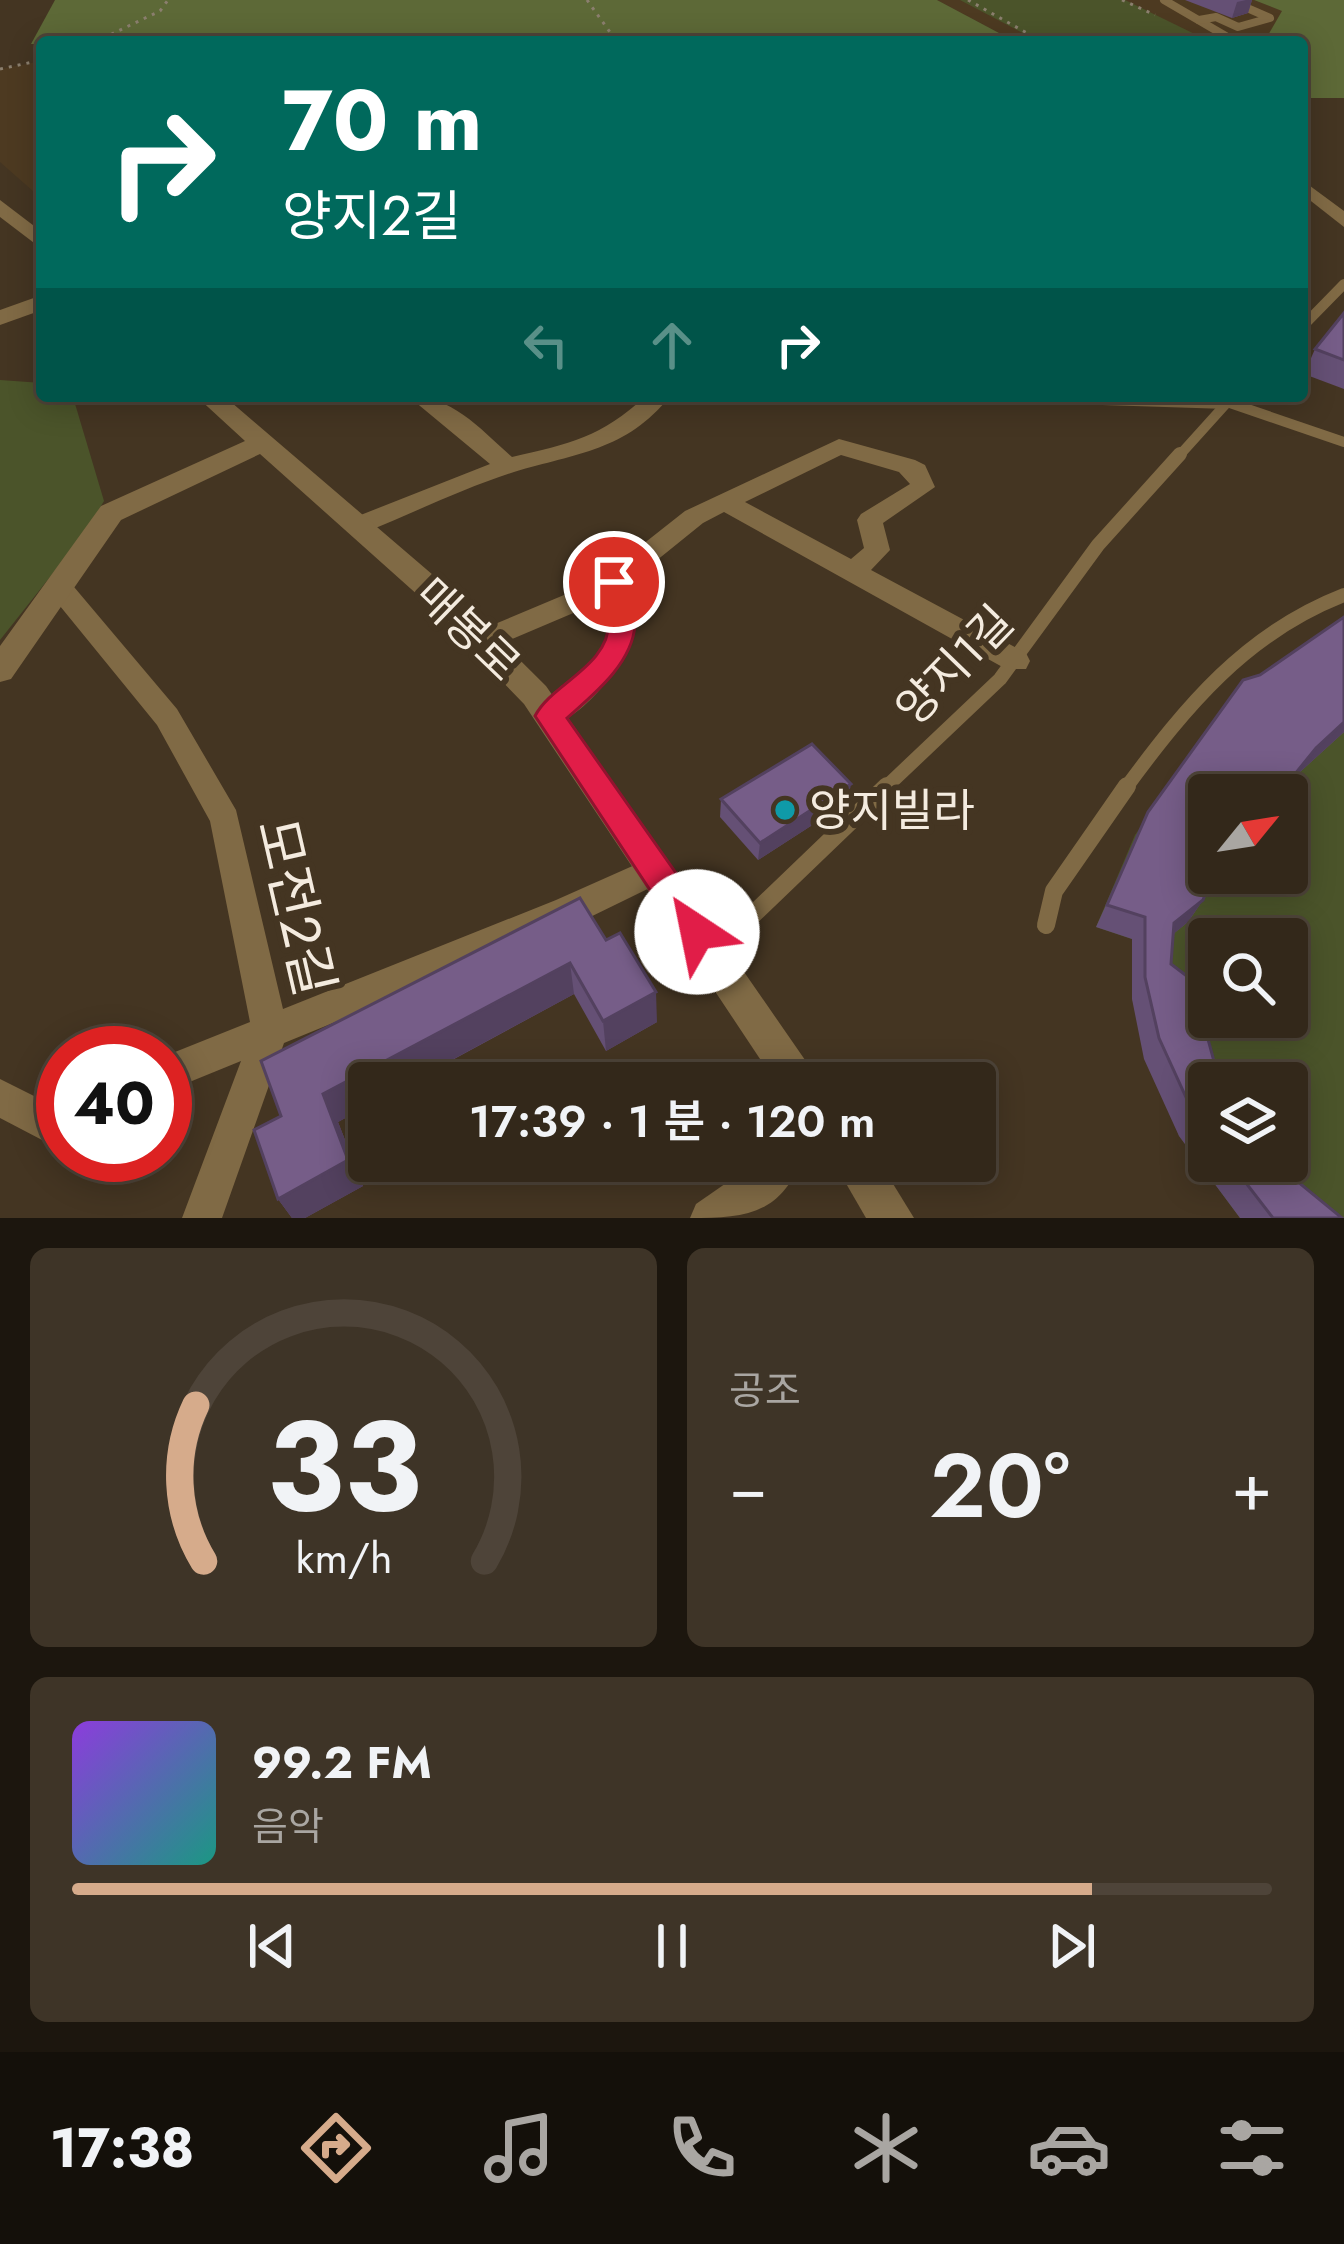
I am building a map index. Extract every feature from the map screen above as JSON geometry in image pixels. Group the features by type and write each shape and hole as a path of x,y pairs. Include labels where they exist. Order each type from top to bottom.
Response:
{"street":[{"path":"1308,190 1344,220"},
{"path":"0,206 36,238"},
{"path":"0,318 36,304"},
{"name":"매봉로","path":"216,402 430,589 549,716 786,1062"},
{"path":"429,402 454,418 507,466"},
{"path":"357,526 507,466 564,453 620,432 652,402"},
{"path":"0,670 111,512 262,443"},
{"path":"481,641 611,584 694,517 839,447 908,466 922,479 923,487 870,520 877,550 853,572"},
{"path":"723,501 1016,661"},
{"path":"549,716 595,677 614,648 622,622 611,584"},
{"name":"모전2길","path":"59,588 167,716 225,819 270,1032 202,1218"},
{"path":"192,1063 568,911 655,870"},
{"path":"0,1098 36,1118"},
{"path":"868,1182 892,1218"},
{"path":"710,1218 770,1187"}],"lane":[{"path":"1164,0 1226,36"},
{"path":"1199,20 1216,17 1238,28 1270,18 1229,0"},
{"path":"1308,321 1344,284"},
{"name":"양지1길","path":"717,962 739,928 1016,661 1098,545 1227,402"},
{"path":"1238,402 1344,442"},
{"path":"1046,925 1054,890 1068,868 1225,666 1269,627 1344,595"}],"path":[{"path":"108,36 160,11 168,0"},
{"path":"587,0 613,36"},
{"path":"968,0 1032,36"},
{"path":"0,69 36,61"}],"shaded area":[{"path":"937,0 1254,0 1283,11 1268,36 1005,36"},
{"path":"36,62 36,194 0,162 0,69"}],"green space":[{"path":"55,0 937,0 1005,36 36,36 36,44 31,44"},
{"path":"960,0 1125,0 1199,36 1029,36"},
{"path":"1254,0 1344,0 1344,98 1308,98 1308,36 1267,36 1282,11"},
{"path":"0,380 36,383 36,402 74,402 104,501 84,534 0,640"},
{"path":"1344,635 1344,1218 1240,1218 1213,1182 1308,1182 1308,1062 1188,1062 1188,1148 1179,1136 1132,999 1132,939 1096,927 1135,835 1195,753"}],"building":[{"path":"1344,313 1344,360 1315,349"},
{"path":"1344,617 1344,722 1295,774 1188,774 1188,894 1205,894 1174,923 1171,964 1188,977 1188,1038 1208,1038 1214,1062 1188,1062 1188,1102 1159,1038 1145,977 1145,917 1107,905 1148,812 1243,680 1260,675"},
{"name":"양지빌라","path":"812,744 851,784 760,843 721,799"},
{"path":"580,898 606,940 620,933 656,992 603,1021 570,963 383,1062 348,1062 348,1081 323,1094 348,1160 278,1199 254,1130 281,1116 261,1061"},
{"path":"1245,1182 1298,1182 1342,1218 1273,1218"}],"place":[{"name":"양지빌라","path":"785,810"}],"route":[{"path":"614,582 622,629 614,648 595,677 549,716 697,932"}]}
